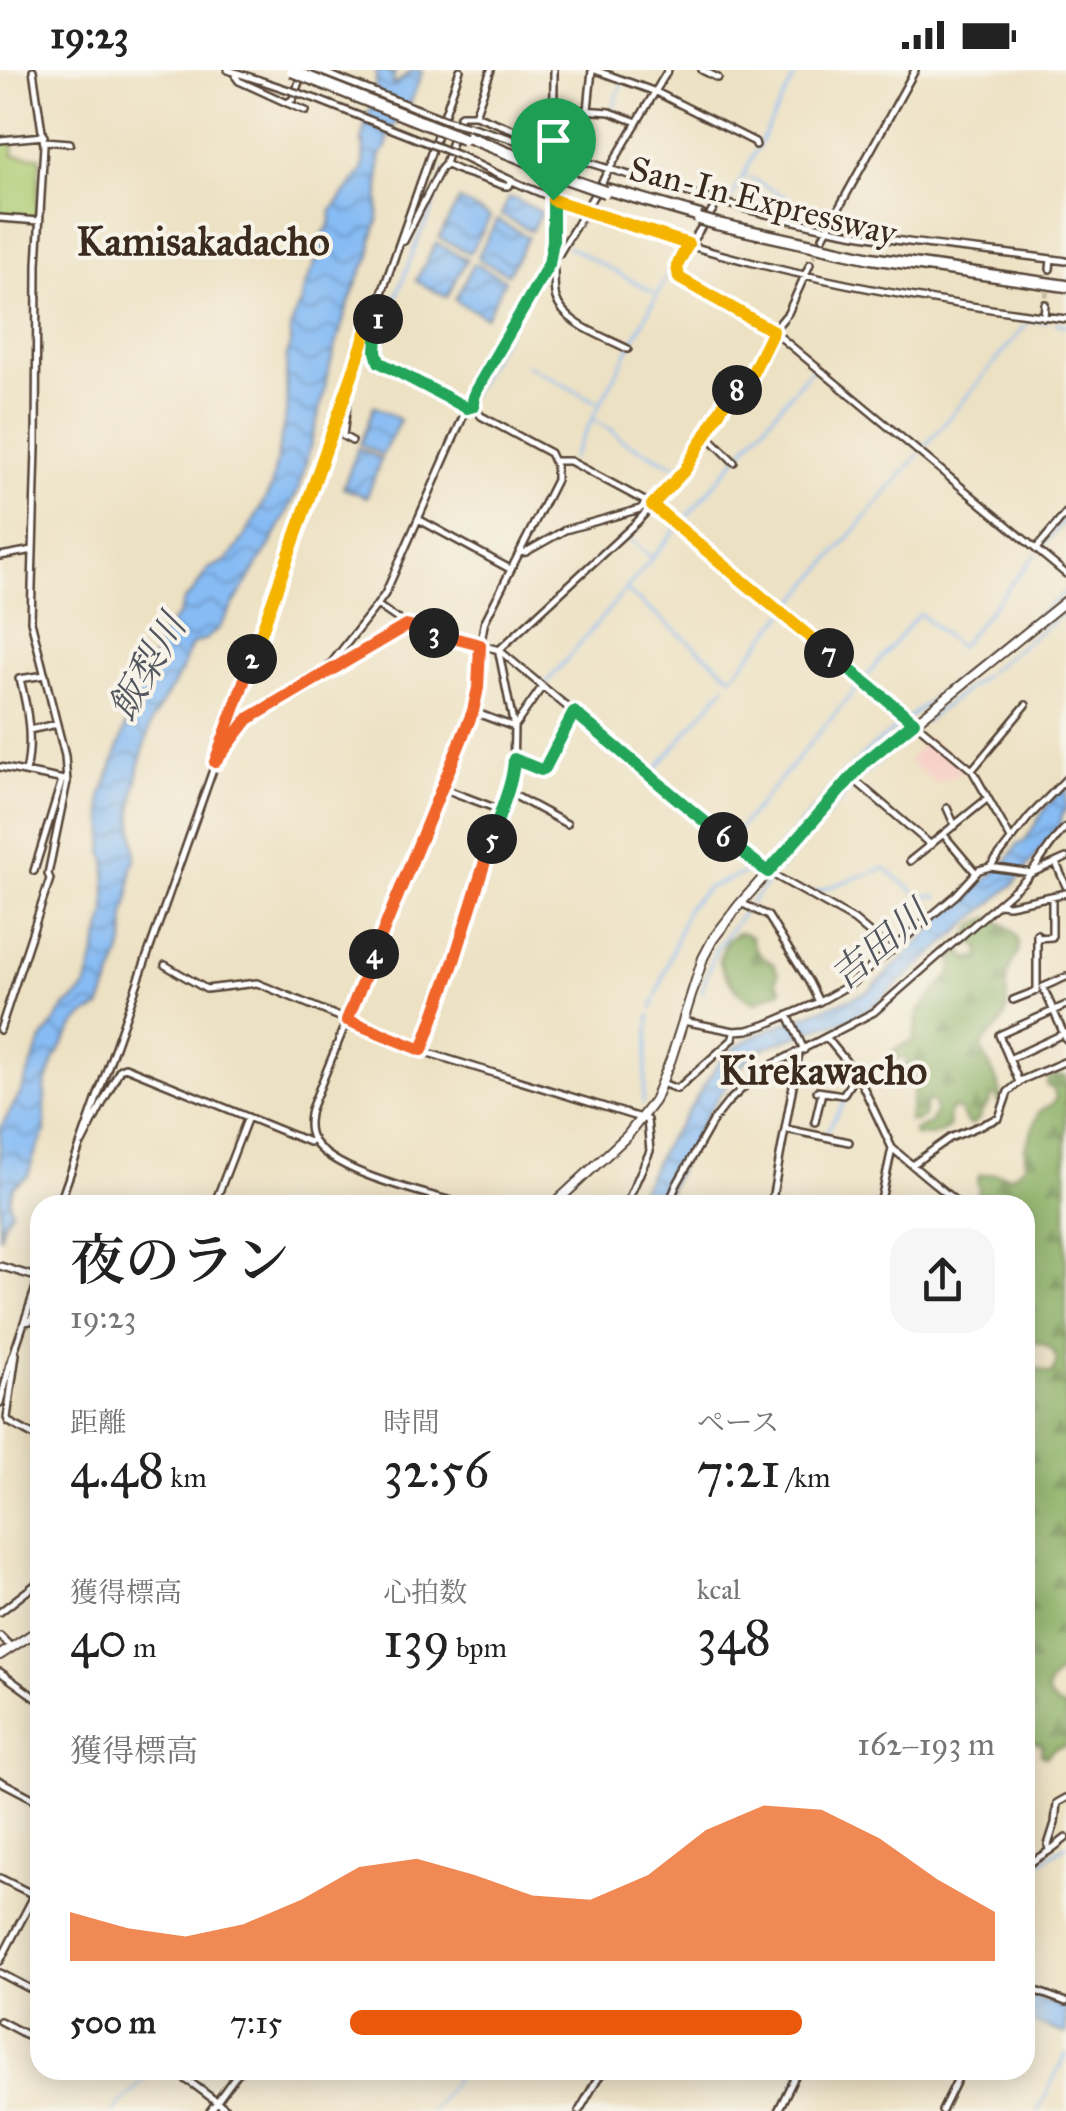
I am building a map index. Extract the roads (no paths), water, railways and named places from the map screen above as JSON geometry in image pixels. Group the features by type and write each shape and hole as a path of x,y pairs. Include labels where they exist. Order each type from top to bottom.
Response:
{"highway":[{"name":"San-In Expressway","path":"295,70 466,134 543,168 700,218 871,258 1066,285"}],"main road":[{"path":"564,1195 642,1118 662,1083 704,958 741,903 876,753 1066,601"},
{"path":"0,1654 30,1635"}],"street":[{"path":"0,1030 50,878 66,797 65,756 32,624 44,138 32,70"},
{"path":"228,70 316,99 458,155 553,200 688,244 888,292 1066,319"},
{"path":"287,103 293,99 295,70"},
{"path":"317,70 446,120 466,134 554,151 718,202 827,228 1066,261"},
{"path":"63,1195 460,70"},
{"path":"475,116 491,70"},
{"path":"322,675 385,594 476,390 551,258 554,70"},
{"path":"588,110 593,70 656,92 756,145"},
{"path":"551,258 559,254 668,70"},
{"path":"702,70 718,78"},
{"path":"823,237 915,70"},
{"path":"237,73 239,80 306,111"},
{"path":"554,108 610,112 638,122"},
{"path":"397,250 446,164 461,115 475,116 536,138 554,136"},
{"path":"0,140 44,138 70,143"},
{"path":"446,164 505,186 510,182"},
{"path":"718,202 688,244 677,266 679,278 773,331 1066,574"},
{"path":"0,218 39,221"},
{"path":"551,258 555,297 565,316 628,350"},
{"path":"1050,259 1050,269"},
{"path":"499,650 637,522 685,470 729,395 747,384 773,331 788,313 810,264"},
{"path":"1044,317 1045,304"},
{"path":"375,314 379,362 544,449 554,461 556,472 553,486 485,621 473,711 310,1109 309,1127 322,1150 354,1170 433,1195"},
{"path":"348,390 343,436 352,441"},
{"path":"707,435 734,462"},
{"path":"554,461 570,462 650,504 972,770 1010,839"},
{"path":"519,553 565,530 650,504"},
{"path":"1036,548 1066,513"},
{"path":"418,519 510,569"},
{"path":"0,556 32,550"},
{"path":"377,605 406,626 499,650 768,872 848,916 891,950"},
{"path":"215,762 248,719 406,626"},
{"path":"422,1050 513,776 514,727 499,650"},
{"path":"26,772 30,750 27,703 18,679 45,675"},
{"path":"514,727 543,686"},
{"path":"972,770 1026,705"},
{"path":"473,711 514,727"},
{"path":"514,759 541,770 545,768 574,712"},
{"path":"29,730 57,724"},
{"path":"0,766 64,780"},
{"path":"851,777 932,845"},
{"path":"991,867 1010,839 1066,779"},
{"path":"34,871 64,780"},
{"path":"442,788 500,810"},
{"path":"507,792 567,824"},
{"path":"910,861 988,798"},
{"path":"947,808 955,826"},
{"path":"673,1195 728,1102 766,1069 874,1012 998,904 1066,827"},
{"path":"944,835 976,873"},
{"path":"684,1021 734,1032 789,1017 851,984 956,895 976,873 991,867 1029,873 1066,858"},
{"path":"1056,863 1066,886"},
{"path":"998,904 1009,906 1066,894"},
{"path":"1009,1058 1065,1035 1040,989 1037,936 1052,936 1052,898"},
{"path":"741,903 768,916 819,1002"},
{"path":"164,966 204,989 257,983 422,1050 642,1118 649,1122 650,1150 632,1195"},
{"path":"1014,1000 1066,978"},
{"path":"1019,1082 998,1034 1066,1005"},
{"path":"773,1195 802,1050 789,1017"},
{"path":"662,1083 677,1088 733,1039 734,1032"},
{"path":"827,1038 856,1074 892,1148 948,1195"},
{"path":"912,1165 950,1138 999,1118 1005,1096 1019,1082 1066,1061"},
{"path":"78,1150 124,1067 309,1142 313,1139"},
{"path":"815,1122 819,1091 844,1094 856,1074"},
{"path":"218,1195 248,1117"},
{"path":"786,1129 849,1142"},
{"path":"882,1195 892,1148"},
{"path":"0,1266 30,1276"},
{"path":"0,1404 30,1304"},
{"path":"25,1322 30,1321"},
{"path":"15,1351 7,1418 30,1434"},
{"path":"0,1612 30,1589"},
{"path":"0,1636 11,1647"},
{"path":"0,1672 30,1694"},
{"path":"0,1781 30,1797"},
{"path":"1050,1851 1057,1803 1066,1798"},
{"path":"1035,1860 1066,1838"},
{"path":"0,1878 30,1893"},
{"path":"0,1962 30,1909"},
{"path":"0,1973 30,1989"},
{"path":"1035,1991 1066,2002"},
{"path":"0,2021 30,2037"},
{"path":"185,2080 229,2111"},
{"path":"210,2111 233,2080"},
{"path":"579,2111 597,2080"},
{"path":"778,2111 793,2080"},
{"path":"942,2111 957,2080"}],"water":[{"path":"377,70 389,70 390,75 395,71 394,86 412,70 422,72 411,102 389,133 380,157 378,221 371,256 347,308 299,488 273,540 219,628 193,644 152,720 132,811 136,857 125,914 124,945 100,1008 74,1026 55,1058 45,1086 45,1133 28,1176 13,1186 11,1211 0,1238 0,1129 20,1094 42,1040 65,1007 87,985 106,912 101,798 162,633 208,569 233,553 271,488 287,408 290,330 321,250 323,234 330,225 332,210 363,170 362,137"},
{"path":"509,198 541,212 531,231 501,215"},
{"path":"459,200 490,217 470,253 439,238"},
{"path":"497,220 528,237 508,274 477,258"},
{"path":"436,243 467,259 447,297 416,281"},
{"path":"474,263 505,280 486,317 455,300"},
{"path":"374,406 400,420 382,455 360,444"},
{"path":"358,448 381,459 367,497 343,488"},
{"path":"1066,786 1066,808 1061,822 1016,882 873,1006 848,1020 766,1047 744,1063 698,1129 667,1195 638,1195 667,1140 731,1050 760,1033 869,991 938,924 943,914 1007,861"},
{"path":"1035,1997 1066,2007 1066,2034 1035,2023"}],"waterway":[{"path":"731,199 798,70"},
{"path":"612,110 622,83"},
{"path":"381,352 386,324 445,170"},
{"path":"744,175 803,206"},
{"path":"567,246 653,292"},
{"path":"572,458 681,249"},
{"path":"470,396 521,306"},
{"path":"1032,320 1047,322"},
{"path":"985,374 1029,321"},
{"path":"1056,323 1066,325"},
{"path":"527,365 596,402"},
{"path":"545,685 815,365"},
{"path":"922,450 984,376"},
{"path":"593,420 622,440 682,469"},
{"path":"840,548 918,455"},
{"path":"1040,549 1066,518"},
{"path":"626,536 651,557"},
{"path":"732,677 838,550"},
{"path":"920,614 959,647 1036,554"},
{"path":"627,591 730,675"},
{"path":"766,864 872,747 1066,592"},
{"path":"989,671 1066,611"},
{"path":"731,838 917,616"},
{"path":"924,722 985,675"},
{"path":"652,774 726,685"},
{"path":"859,779 915,729"},
{"path":"779,870 854,785"},
{"path":"657,995 687,908 707,888 757,868"},
{"path":"812,893 885,868"},
{"name":"吉田川","path":"887,870 920,896 938,896"},
{"path":"750,903 772,878"},
{"path":"701,992 716,949 747,907"},
{"path":"652,1009 655,1000"},
{"path":"643,1103 650,1015"},
{"path":"825,1134 857,1081"},
{"path":"1035,1866 1066,1845"},
{"path":"1038,2111 1066,2054"},
{"path":"114,2111 143,2080"},
{"path":"431,2111 454,2080"},
{"path":"782,2111 797,2080"}],"tunnel":[{"path":"810,264 823,237"},
{"path":"1045,304 1050,269"}],"district":[{"name":"Kamisakadacho","path":"203,241"},
{"name":"Kirekawacho","path":"823,1070"}],"water label":[{"name":"飯梨川","path":"147,667"}]}
